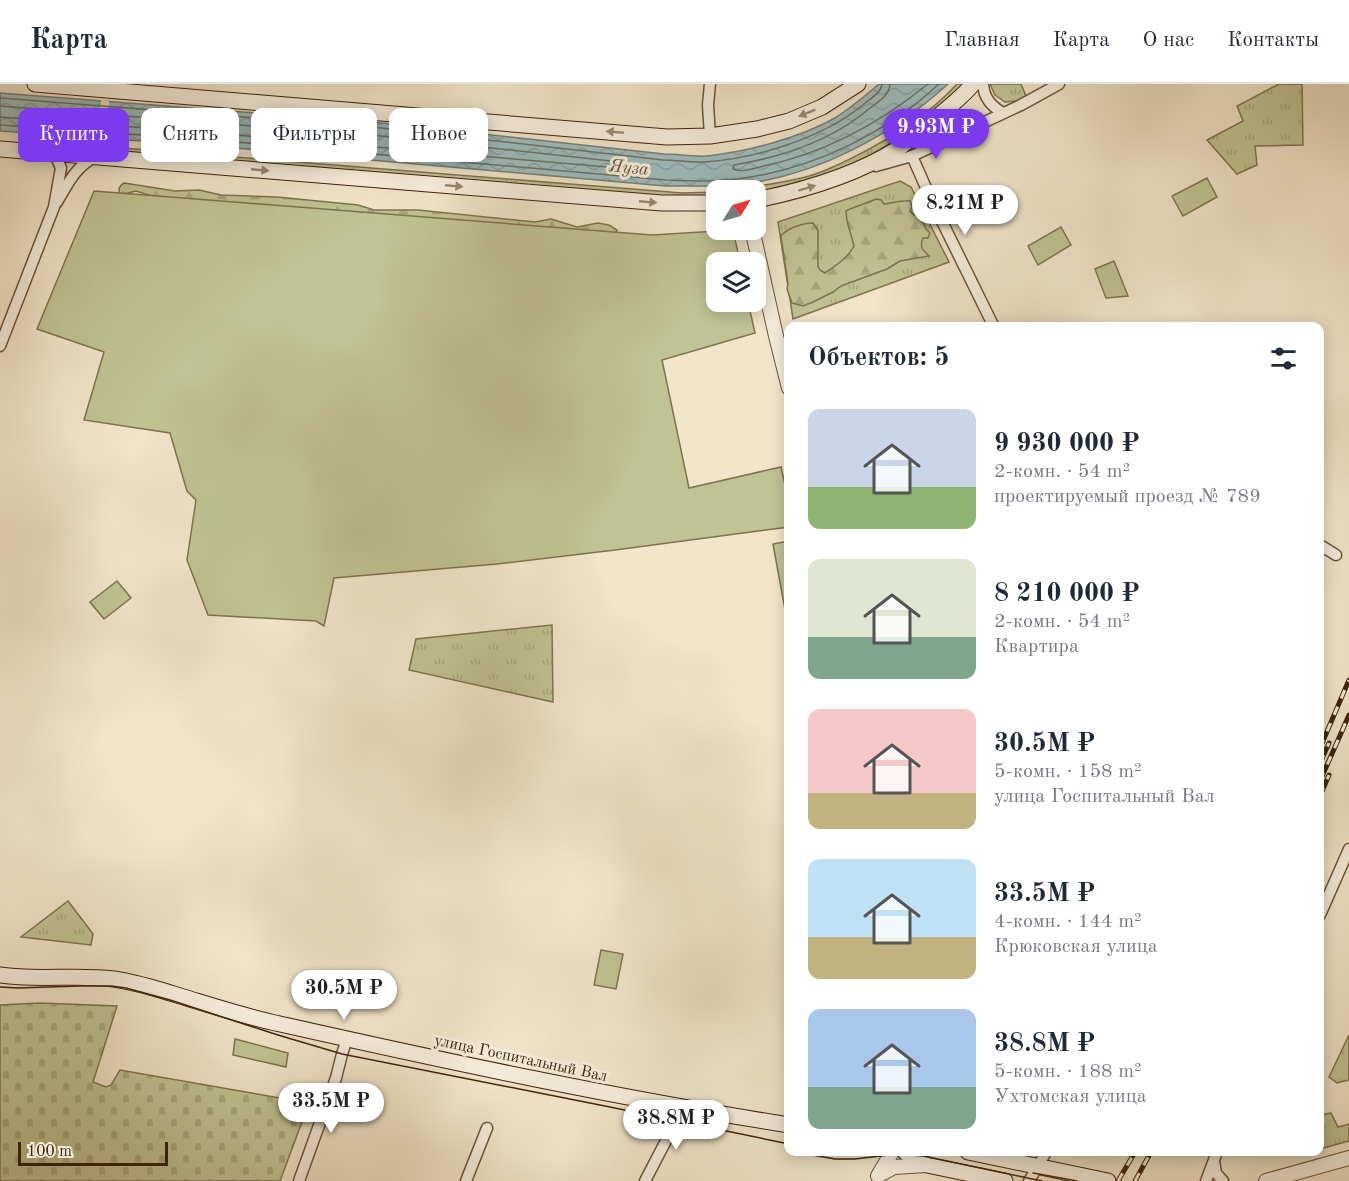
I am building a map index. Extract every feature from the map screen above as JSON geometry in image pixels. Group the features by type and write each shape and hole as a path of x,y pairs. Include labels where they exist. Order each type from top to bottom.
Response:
{"main road":[{"path":"35,84 109,87 667,137 710,136 757,129 789,121 822,107 858,84"},
{"path":"766,198 800,190 856,171 901,146 951,106 973,84"},
{"path":"0,148 18,150"},
{"path":"129,159 662,203 706,203"},
{"name":"улица Госпитальный Вал","path":"0,975 113,979 146,985 255,1018 348,1039 683,1108 784,1124"},
{"path":"911,1156 927,1165 1005,1181"},
{"path":"987,1156 1108,1181"}],"street":[{"path":"710,84 708,105 710,136"},
{"path":"983,84 983,93 991,106 1003,113"},
{"path":"856,171 912,156 1059,84"},
{"path":"912,156 939,217 992,322"},
{"path":"54,207 61,168 58,162"},
{"path":"0,346 54,207 75,172 87,162"},
{"path":"755,240 784,367"},
{"path":"1324,548 1336,555"},
{"path":"1324,906 1349,849"},
{"path":"299,1181 348,1039"},
{"path":"645,1181 683,1108"},
{"path":"466,1181 487,1128"},
{"path":"877,1178 890,1156"},
{"path":"1029,1181 1044,1156"},
{"path":"1206,1181 1216,1156"},
{"path":"1216,1156 1214,1167 1223,1181"},
{"path":"1266,1181 1349,1158"},
{"path":"877,1178 894,1167 927,1165"},
{"path":"1320,1181 1323,1166"}],"green space":[{"path":"957,84 963,84 914,127 860,161 820,178 766,190 766,185 800,178 836,166 908,126 946,96"},
{"path":"990,84 1021,84 1026,96 1018,101 1005,102 995,95"},
{"path":"1279,84 1302,84 1303,145 1255,146 1257,165 1237,174 1207,140 1243,121 1237,106"},
{"path":"129,148 141,149 141,153 129,152"},
{"path":"239,157 251,158 251,162 297,162 682,193 706,192 706,197 684,198 239,161"},
{"path":"1207,178 1217,197 1183,216 1172,196"},
{"path":"900,181 911,187 949,262 793,319 778,222"},
{"path":"124,183 175,191 199,190 221,195 277,197 358,205 374,210 418,210 535,222 551,219 577,227 598,223 609,225 617,230 612,240 158,198 136,191 120,195 119,188"},
{"path":"94,191 652,235 706,232 706,240 735,240 738,252 706,252 706,312 750,312 755,333 662,360 689,488 781,467 784,480 784,528 497,564 334,578 324,626 316,621 208,615 187,560 196,500 187,491 170,433 84,420 104,352 37,329"},
{"path":"876,199 881,200 884,204 910,201 912,206 910,211 914,215 919,215 930,233 928,238 923,238 921,244 929,256 900,261 887,269 841,286 803,306 792,303 787,289 781,236 795,226 813,223 818,231 818,266 825,273 845,258 854,246 846,211"},
{"path":"1061,227 1071,245 1038,265 1028,246"},
{"path":"1114,261 1128,296 1106,298 1095,269"},
{"path":"784,542 784,604 773,544"},
{"path":"117,581 131,598 104,619 90,602"},
{"path":"552,625 553,702 409,670 416,639"},
{"path":"68,901 93,934 91,945 21,937"},
{"path":"601,950 623,954 616,989 594,985"},
{"path":"39,1003 117,1006 93,1082 106,1087 111,1085 120,1070 309,1103 280,1181 0,1181 0,1005"},
{"path":"1349,1035 1349,1080 1337,1083 1329,1077"},
{"path":"235,1039 288,1053 286,1067 233,1055"},
{"path":"1331,1113 1338,1127 1349,1124 1349,1141 1324,1148 1324,1114"}],"water":[{"name":"Яуза","path":"879,84 948,84 903,120 854,149 800,171 766,180 706,180 706,186 665,186 394,162 488,162 488,135 664,154 706,156 738,151 789,138 835,118"},
{"path":"0,93 191,108 141,108 141,141 129,140 129,108 18,108 18,132 0,131"},
{"path":"239,112 251,113 251,149 239,148"},
{"path":"377,123 389,124 389,162 377,161"}],"pier":[{"path":"101,100 109,101 109,108 100,108"}],"tram line":[{"path":"0,987 111,986 126,988 342,1054 784,1143"},
{"path":"818,1156 835,1159 880,1156"},
{"path":"923,1156 1042,1181"},
{"path":"1033,1173 1077,1181"}],"railway":[{"path":"1324,739 1349,680"},
{"path":"1324,772 1349,715"},
{"path":"1324,754 1329,743"},
{"path":"1324,787 1329,775"},
{"path":"1118,1181 1133,1156"},
{"path":"1135,1181 1149,1156"}]}
